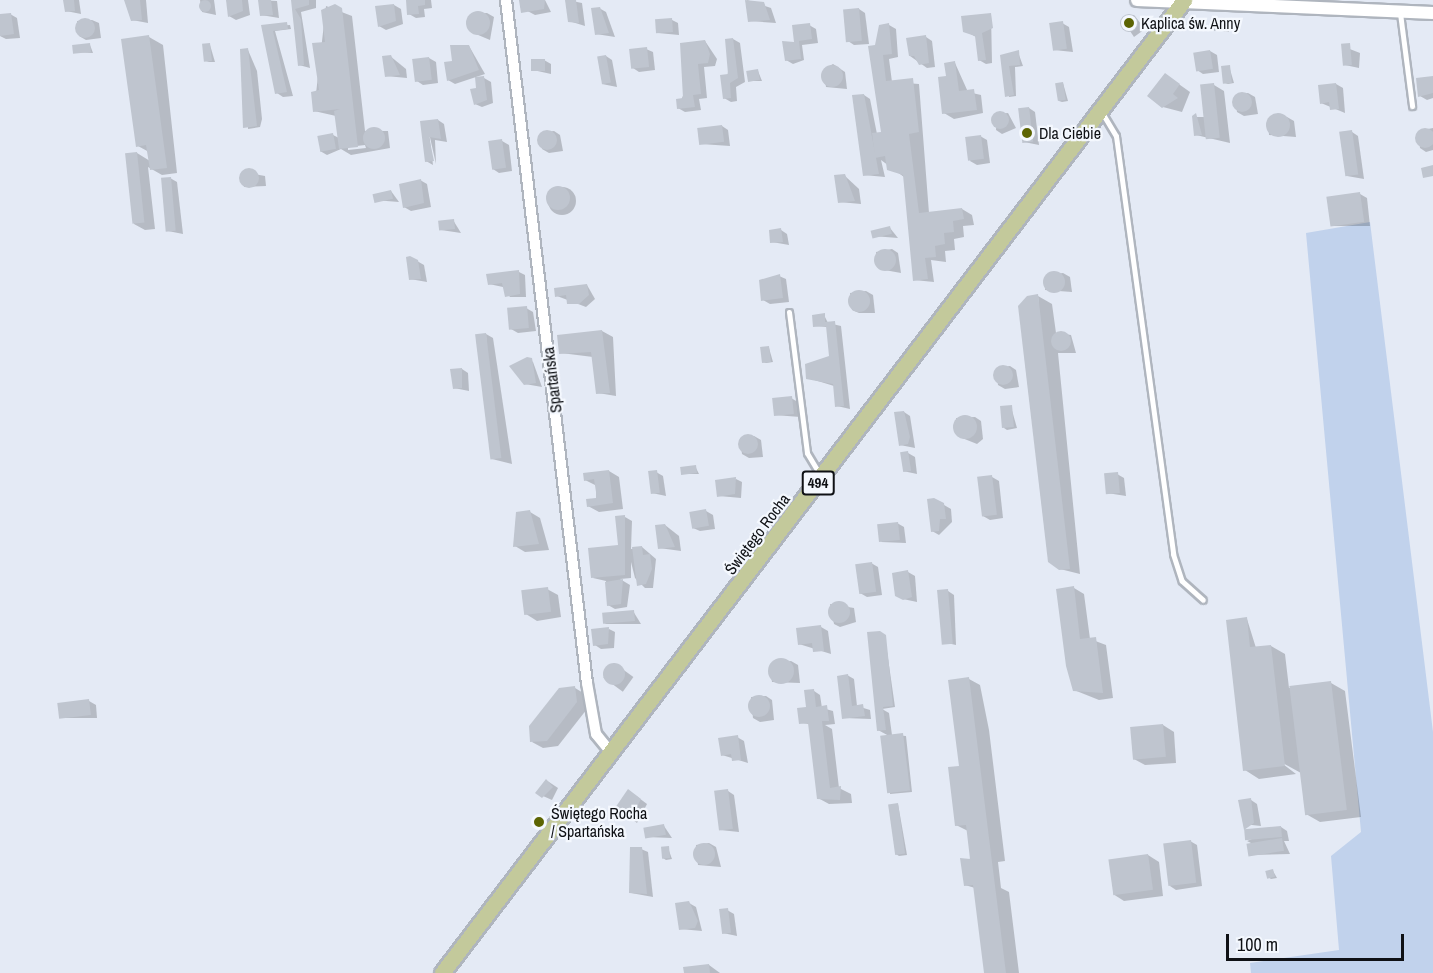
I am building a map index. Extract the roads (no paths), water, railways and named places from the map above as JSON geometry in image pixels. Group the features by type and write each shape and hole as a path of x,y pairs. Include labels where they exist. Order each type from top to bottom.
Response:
{"main road":[{"name":"Świętego Rocha","path":"442,973 612,754 1183,1"}],"street":[{"name":"Spartańska","path":"506,0 587,683 596,734 612,754"},
{"path":"1137,0 1267,3 1433,13"}],"lane":[{"path":"1399,11 1412,106"},
{"path":"1100,110 1116,136 1173,555 1182,581 1203,600"},
{"path":"789,312 807,453 822,477"}],"place":[{"name":"Kaplica św. Anny","path":"1129,23"},
{"name":"Dla Ciebie","path":"1027,133"},
{"name":"Świętego Rocha / Spartańska","path":"539,822"}]}
